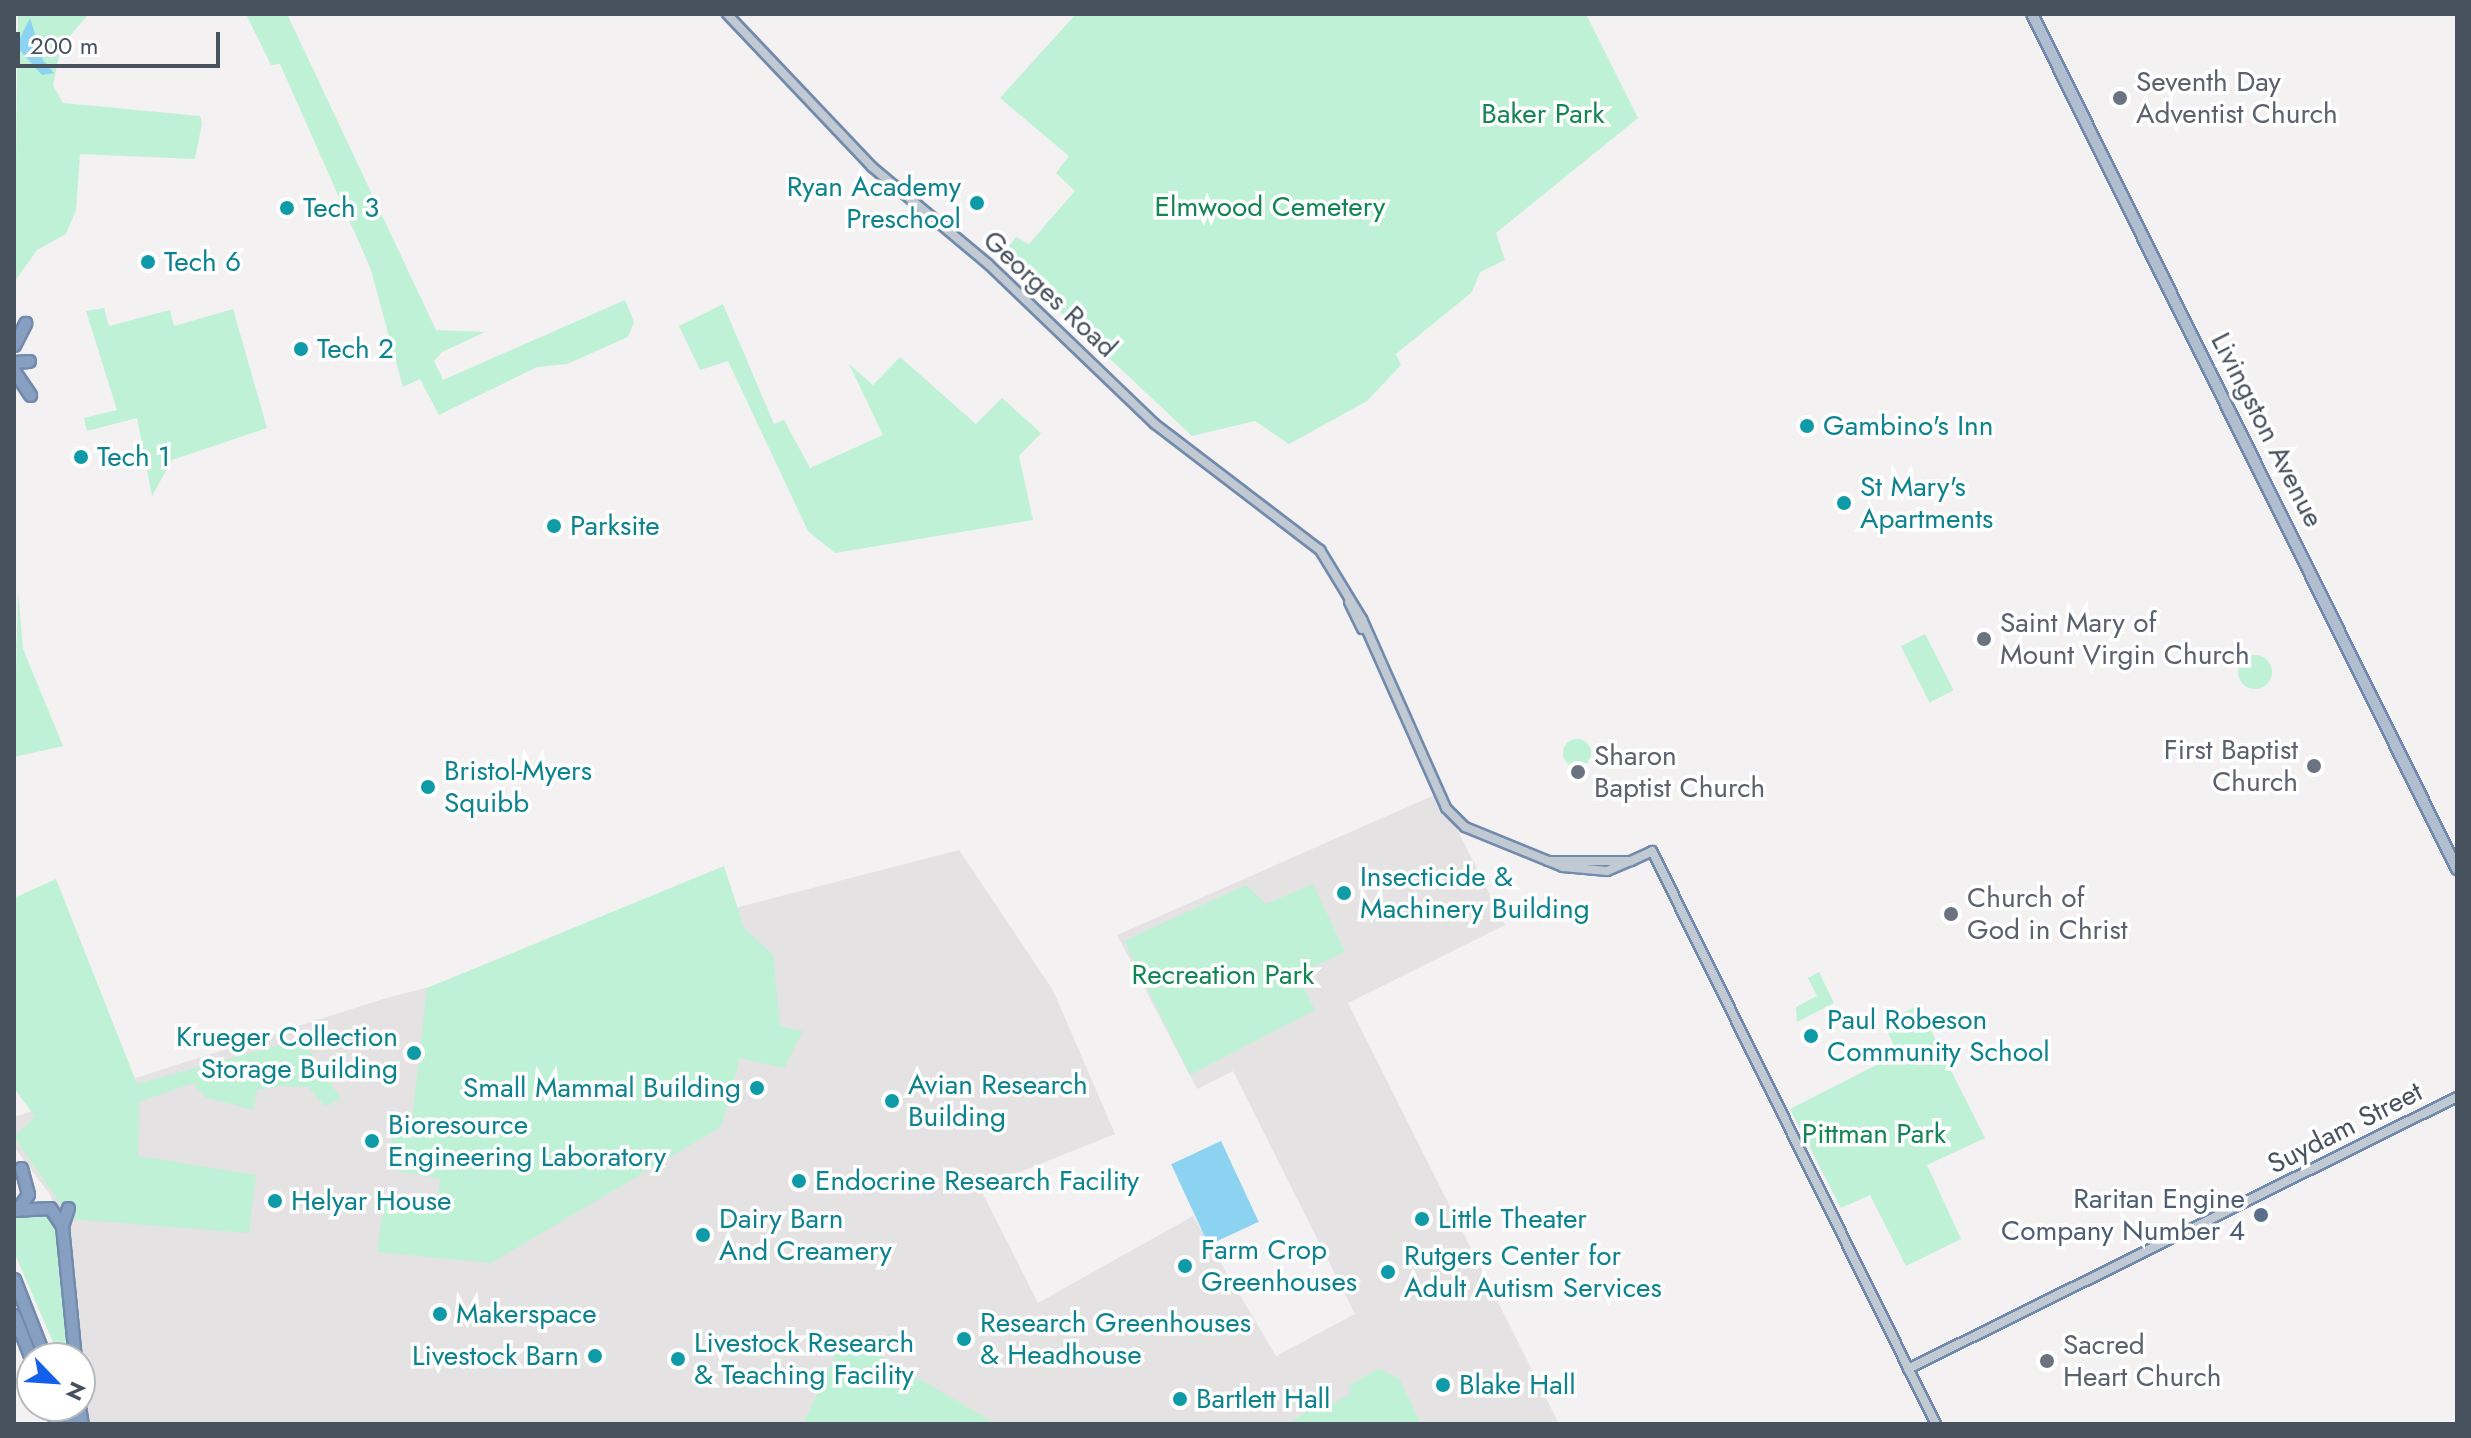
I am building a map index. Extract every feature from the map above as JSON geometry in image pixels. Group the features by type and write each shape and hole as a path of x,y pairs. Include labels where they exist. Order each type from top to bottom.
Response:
{"highway":[{"path":"14,345 25,323"},
{"path":"14,355 29,358 14,362"},
{"path":"14,371 30,395"},
{"path":"16,1210 28,1194 21,1168"},
{"path":"16,1210 50,1208 62,1226"},
{"path":"68,1208 62,1226 73,1342"},
{"path":"14,1279 39,1342"},
{"path":"14,1315 25,1342"}],"main road":[{"name":"Livingston Avenue","path":"2032,14 2457,869"}],"street":[{"name":"Georges Road","path":"727,14 872,167 1203,463 1320,550 1348,597 1446,808 1484,839 1548,861 1607,871 1652,851 1908,1369"},
{"name":"Georges Road","path":"1548,861 1631,861"},
{"name":"Suydam Street","path":"1908,1369 2457,1097"},
{"path":"1908,1369 1936,1424"}],"shaded area":[{"path":"1439,793 1505,925 1348,1003 1559,1424 82,1424 96,1422 96,1342 77,1342 51,1196 14,1147 14,1117 383,999 959,850 1053,990 1115,1134 980,1188 1038,1303 1193,1216 1276,1356 1355,1314 1233,1071 1197,1089 1117,935"}],"green space":[{"path":"18,14 98,14 88,15 61,46 53,85 63,103 200,116 202,123 195,159 80,154 76,210 66,234 37,250 15,281 14,316"},
{"path":"246,14 287,14 436,330 485,332 442,352 434,361 443,380 625,300 634,322 628,337 567,364 537,367 439,415 420,379 403,387 370,267 280,64 271,65"},
{"name":"Elmwood Cemetery","path":"1076,14 1586,14 1638,118 1496,233 1505,260 1480,272 1472,292 1396,354 1401,365 1367,401 1289,444 1255,421 1192,436 1001,256 1016,237 1029,244 1075,191 1056,173 1069,156 1000,98"},
{"path":"723,304 774,424 784,420 810,468 883,435 849,364 873,385 900,357 976,424 1002,398 1041,433 1019,456 1033,520 835,553 808,531 728,361 700,370 679,326"},
{"path":"104,308 109,326 170,310 174,326 233,309 267,428 172,460 152,496 137,418 87,431 84,418 117,410 86,311"},
{"path":"18,589 23,649 63,746 14,757"},
{"path":"1925,634 1954,690 1930,702 1901,646"},
{"path":"2255,655 2267,660 2272,672 2267,684 2255,689 2243,684 2238,672 2243,660"},
{"path":"1577,739 1587,743 1591,753 1587,763 1577,767 1567,763 1563,753 1567,743"},
{"path":"724,866 744,928 773,955 780,1026 803,1031 784,1068 740,1058 721,1127 491,1263 377,1252 384,1202 435,1209 441,1179 387,1169 393,1127 411,1129 427,988"},
{"path":"56,879 137,1084 302,1039 341,1099 325,1106 308,1087 281,1086 257,1090 253,1110 205,1097 193,1083 139,1102 138,1156 256,1175 249,1233 71,1219 14,1137 35,1117 14,1088 14,898"},
{"name":"Recreation Park","path":"1313,884 1345,952 1297,975 1315,1010 1190,1075 1124,941 1246,885 1266,904"},
{"path":"1819,972 1834,1003 1797,1022 1796,1007 1817,996 1808,978"},
{"name":"Pittman Park","path":"1918,1005 1985,1138 1927,1165 1961,1239 1906,1266 1870,1195 1841,1208 1790,1109 1898,1054 1884,1024"},
{"path":"46,1213 58,1228 69,1342 53,1342 14,1252 14,1217"},
{"path":"845,1335 996,1424 803,1424"},
{"path":"1378,1369 1399,1378 1421,1424 1289,1424 1324,1398 1329,1406 1351,1393 1348,1386"}],"water":[{"path":"30,18 43,60 54,73 42,75 16,46"},
{"path":"1221,1141 1259,1222 1209,1245 1171,1164"}],"place":[{"name":"Seventh Day Adventist Church","path":"2120,98"},
{"name":"Ryan Academy Preschool","path":"977,203"},
{"name":"Tech 3","path":"287,208"},
{"name":"Tech 6","path":"148,262"},
{"name":"Tech 2","path":"301,349"},
{"name":"Gambino's Inn","path":"1807,426"},
{"name":"Tech 1","path":"81,457"},
{"name":"St Mary's Apartments","path":"1844,503"},
{"name":"Parksite","path":"554,526"},
{"name":"Saint Mary of Mount Virgin Church","path":"1984,639"},
{"name":"First Baptist Church","path":"2314,766"},
{"name":"Sharon Baptist Church","path":"1578,772"},
{"name":"Bristol-Myers Squibb","path":"428,787"},
{"name":"Insecticide & Machinery Building","path":"1344,893"},
{"name":"Church of God in Christ","path":"1951,914"},
{"name":"Paul Robeson Community School","path":"1811,1036"},
{"name":"Krueger Collection Storage Building","path":"414,1053"},
{"name":"Small Mammal Building","path":"757,1088"},
{"name":"Avian Research Building","path":"892,1101"},
{"name":"Bioresource Engineering Laboratory","path":"372,1141"},
{"name":"Endocrine Research Facility","path":"799,1181"},
{"name":"Helyar House","path":"275,1201"},
{"name":"Raritan Engine Company Number 4","path":"2261,1215"},
{"name":"Little Theater","path":"1422,1219"},
{"name":"Dairy Barn And Creamery","path":"703,1235"},
{"name":"Farm Crop Greenhouses","path":"1185,1266"},
{"name":"Rutgers Center for Adult Autism Services","path":"1388,1272"},
{"name":"Makerspace","path":"440,1314"},
{"name":"Research Greenhouses & Headhouse","path":"964,1339"},
{"name":"Livestock Barn","path":"595,1356"},
{"name":"Livestock Research & Teaching Facility","path":"678,1359"},
{"name":"Sacred Heart Church","path":"2047,1361"},
{"name":"Blake Hall","path":"1443,1385"},
{"name":"Bartlett Hall","path":"1180,1399"}],"park label":[{"name":"Baker Park","path":"1543,114"}]}
